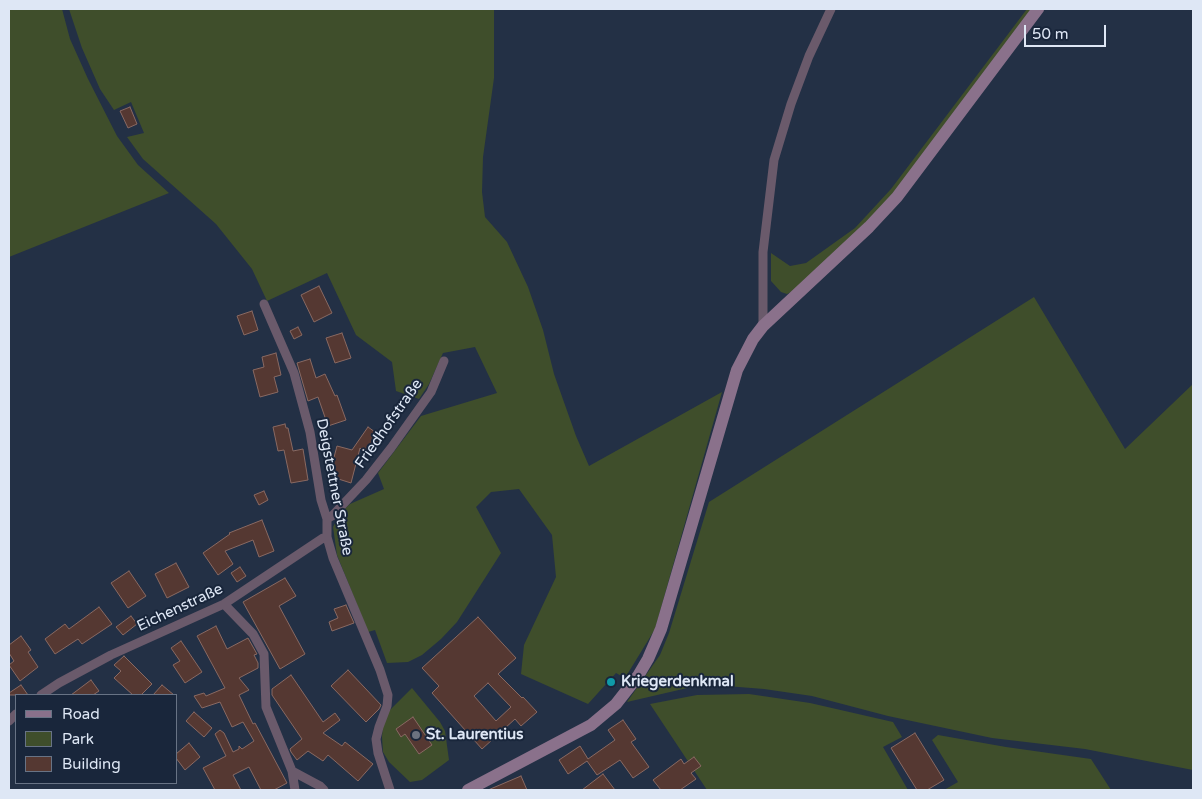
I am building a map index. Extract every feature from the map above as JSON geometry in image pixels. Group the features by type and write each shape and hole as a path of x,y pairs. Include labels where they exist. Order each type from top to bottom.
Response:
{"street":[{"path":"763,326 763,252 774,160 809,56 831,9"},
{"path":"468,790 591,725 616,704 638,676 648,659 670,602 737,370 744,353 763,326 869,227 897,197 1038,9"},
{"name":"Deigstettner Straße","path":"264,304 294,373 310,432 327,519 327,537 333,558 380,670 388,695 387,706 378,727 376,740 378,753 390,790"},
{"name":"Friedhofstraße","path":"327,519 366,480 391,448 430,392 444,361"},
{"name":"Eichenstraße","path":"41,694 59,682 110,655 224,604 327,537"},
{"path":"224,604 253,634 264,654 266,707 292,771 295,790"},
{"path":"292,771 324,790"}],"green space":[{"path":"9,9 62,9 70,39 117,136 138,165 169,193 9,257"},
{"path":"69,9 494,9 494,78 483,157 482,192 485,217 507,242 528,287 543,330 554,374 589,466 722,392 655,629 625,678 616,673 588,704 521,674 524,645 556,577 552,535 519,489 491,492 476,507 501,553 457,622 422,655 408,662 387,663 375,630 368,632 337,555 333,527 340,513 350,504 384,489 378,473 421,416 497,393 475,347 443,353 429,384 419,399 396,391 392,362 356,335 327,273 267,301 252,269 216,224 143,159 127,137 144,133 131,102 114,110 100,89 82,48"},
{"path":"1027,9 1033,9 895,195 797,289 787,294 781,292 771,281 771,253 790,266 806,263 855,228 891,189"},
{"path":"1034,297 1125,449 1193,384 1193,770 1085,749 992,738 888,716 812,696 764,689 696,686 627,702 660,655 669,633 709,502"},
{"path":"412,688 440,722 445,731 449,760 422,780 410,782 389,762 383,752 382,737 383,725 389,711"},
{"path":"749,694 810,703 893,722 902,737 883,747 908,790 707,790 650,704 697,695"},
{"path":"938,735 1091,759 1111,790 944,790 958,782 932,740"}],"building":[{"path":"130,107 137,124 128,128 120,111"},
{"path":"319,286 332,313 314,322 301,295"},
{"path":"252,311 258,330 244,335 237,316"},
{"path":"298,327 302,335 294,339 290,331"},
{"path":"342,333 351,358 335,363 326,338"},
{"path":"276,353 281,375 274,377 278,392 260,397 253,370 264,367 262,357"},
{"path":"310,359 316,378 325,374 335,396 337,395 346,420 328,426 318,397 308,401 297,363"},
{"path":"285,424 286,428 288,428 293,451 303,449 308,480 291,483 284,450 278,451 273,427"},
{"path":"368,427 382,437 369,455 360,448 351,483 329,476 337,446 352,450"},
{"path":"264,491 268,500 259,505 254,495"},
{"path":"262,520 274,551 259,557 253,540 225,551 233,564 218,575 203,553 229,533"},
{"path":"176,563 189,587 167,598 155,574"},
{"path":"240,567 246,576 237,582 231,573"},
{"path":"129,571 146,596 128,608 111,583"},
{"path":"285,578 296,596 279,606 305,654 280,669 243,602"},
{"path":"346,605 354,623 332,631 329,622 338,618 334,609"},
{"path":"99,607 112,624 82,644 78,639 55,654 45,639 65,624 69,629"},
{"path":"131,616 137,624 123,635 116,627"},
{"path":"478,617 516,658 498,674 537,712 521,726 515,719 482,749 432,693 439,686 422,668","holes":["488,683 511,707 496,721 474,696"]},
{"path":"216,626 227,649 248,638 257,654 254,655 258,668 239,678 249,690 239,695 253,724 255,723 287,783 274,790 261,790 249,767 233,775 241,790 215,790 203,768 226,756 215,734 220,730 224,733 233,752 239,749 239,746 242,749 254,741 243,722 232,727 220,702 202,708 194,696 204,693 206,696 225,688 197,636"},
{"path":"21,636 31,650 28,652 38,667 20,681 9,665 14,661 9,653 9,645"},
{"path":"181,641 202,672 185,683 173,665 180,661 171,648"},
{"path":"124,656 152,684 142,694 132,694 114,678 121,671 114,665"},
{"path":"348,670 381,705 366,722 331,686"},
{"path":"291,675 323,722 335,713 340,720 323,733 342,746 345,742 373,764 358,781 328,755 323,761 308,751 297,760 291,752 290,749 302,739 272,695 272,689"},
{"path":"91,680 99,691 94,694 72,694"},
{"path":"21,685 27,694 9,695 9,693"},
{"path":"162,685 173,694 154,694"},
{"path":"194,712 212,728 204,737 186,721"},
{"name":"St. Laurentius","path":"413,717 432,745 419,754 405,734 401,737 396,729"},
{"path":"623,720 636,739 631,742 649,767 633,778 620,760 597,775 587,761 568,774 559,760 580,746 588,759 615,740 608,730"},
{"path":"915,733 944,780 927,790 917,790 891,748"},
{"path":"189,743 200,757 185,770 178,761 178,752"},
{"path":"694,757 701,766 691,773 696,779 680,790 661,790 653,780 681,759 684,764"},
{"path":"603,774 615,790 582,790"},
{"path":"521,776 527,790 488,790"}],"place":[{"name":"Kriegerdenkmal","path":"611,682"},
{"name":"St. Laurentius","path":"416,735"}]}
